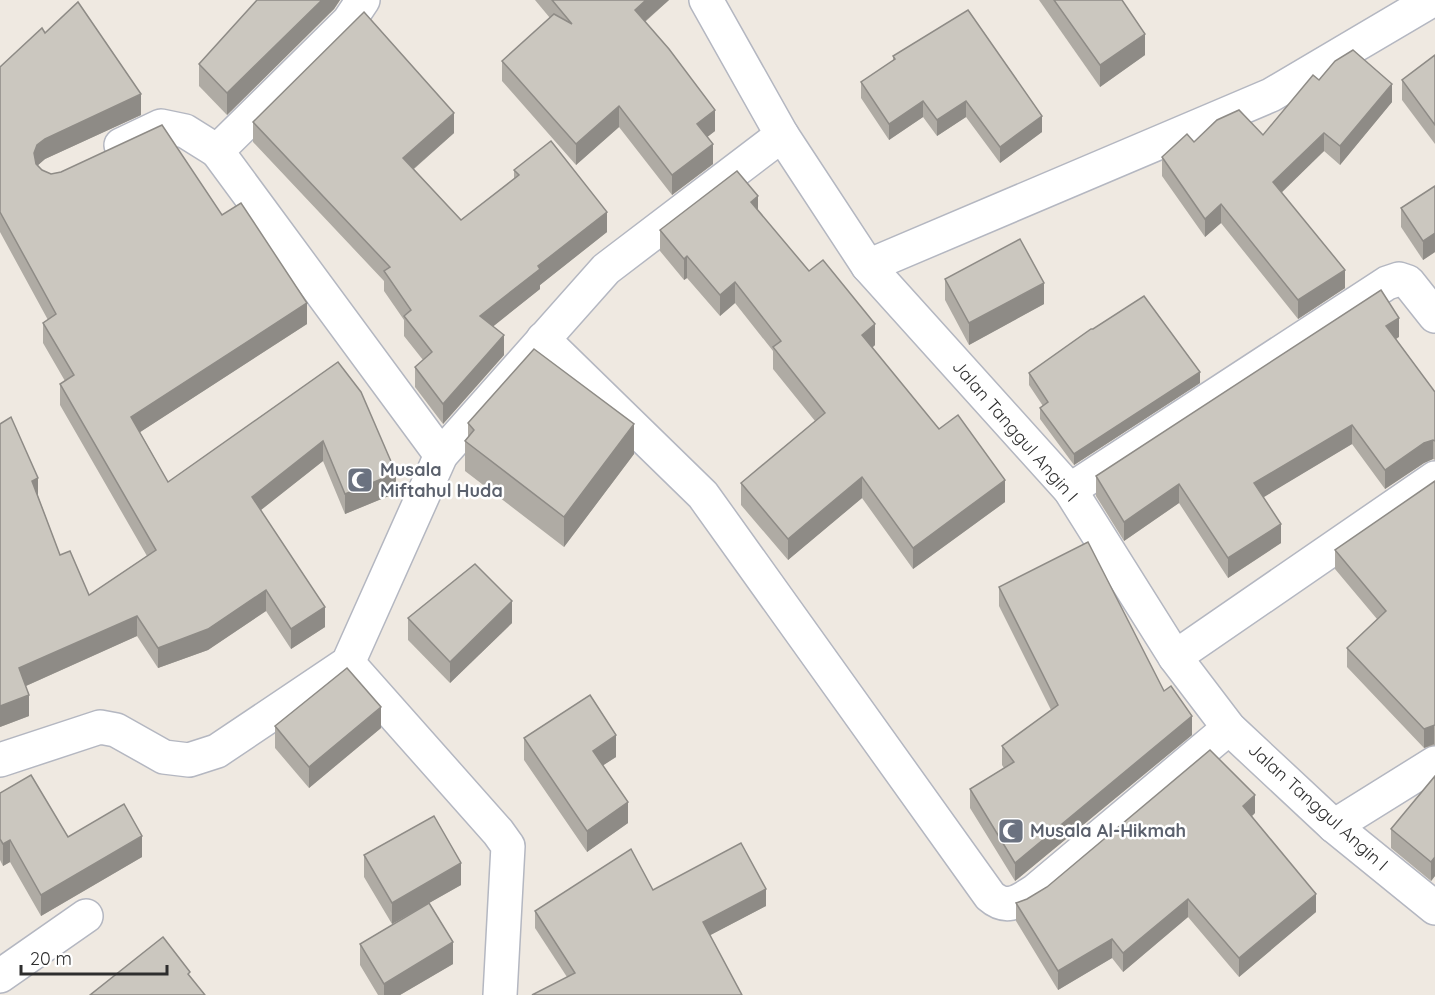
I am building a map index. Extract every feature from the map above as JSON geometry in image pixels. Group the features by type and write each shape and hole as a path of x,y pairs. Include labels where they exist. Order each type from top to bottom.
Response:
{"street":[{"path":"216,151 350,21 363,0"},
{"name":"Jalan Tanggul Angin I","path":"706,0 782,135 868,266 1070,490 1175,657 1229,728 1334,826 1435,908"},
{"path":"868,266 1271,95 1431,0"},
{"path":"96,156 161,126 185,131 216,151 441,455"},
{"path":"0,760 100,728 116,730 164,757 189,760 217,751 348,663 441,455 606,269 782,135"},
{"path":"1070,490 1387,283 1399,279 1408,282 1435,316"},
{"path":"543,339 703,495 997,903 1009,904 1035,891 1229,728"},
{"path":"1175,657 1435,478"},
{"path":"348,663 508,846 500,995"},
{"path":"1334,826 1435,763"},
{"path":"0,976 86,916"}],"building":[{"path":"257,0 322,0 227,93 199,64"},
{"path":"552,0 646,0 635,10 669,49 715,110 697,124 713,144 672,175 619,106 576,144 502,61 554,14 572,24"},
{"path":"1054,0 1122,0 1145,34 1100,65"},
{"path":"78,2 141,94 45,139 37,145 34,153 36,164 51,174 61,172 162,125 222,215 241,203 307,303 131,417 168,482 338,362 361,392 396,473 345,494 323,441 252,497 325,607 291,629 266,590 208,629 158,648 137,616 19,668 29,695 0,706 0,424 11,417 38,478 32,481 60,555 70,551 89,595 156,550 60,384 74,375 43,323 56,314 0,212 0,67 42,28 45,33"},
{"path":"968,10 1042,116 1000,147 966,101 937,120 923,101 889,124 861,82 895,59 893,56"},
{"path":"364,12 454,113 403,158 461,220 519,175 514,170 551,141 607,212 538,266 540,269 480,316 504,335 443,404 415,367 432,352 404,316 411,310 384,271 390,267 253,122"},
{"path":"1353,50 1392,84 1340,146 1324,133 1273,182 1345,270 1298,300 1221,204 1205,219 1162,157 1187,134 1194,142 1217,120 1239,110 1263,135 1313,75 1319,80 1335,61"},
{"path":"1435,55 1435,125 1402,80"},
{"path":"737,171 758,196 751,202 809,271 823,260 875,324 862,335 939,429 958,415 1005,480 913,548 862,477 788,539 741,483 825,413 773,347 781,341 735,282 720,295 687,256 684,259 660,230"},
{"path":"1435,186 1435,233 1423,241 1401,208"},
{"path":"1020,239 1044,283 969,323 945,279"},
{"path":"1381,290 1399,318 1386,326 1435,392 1435,441 1424,443 1385,470 1352,425 1254,483 1281,524 1228,558 1179,484 1124,522 1096,476"},
{"path":"1144,296 1200,372 1074,454 1040,408 1048,402 1029,373 1091,329"},
{"path":"534,349 634,424 564,517 465,441 474,430 468,423"},
{"path":"1435,481 1435,725 1424,729 1347,648 1386,611 1335,550"},
{"path":"1088,542 1164,691 1171,686 1192,716 1015,863 970,789 1014,762 1002,746 1058,705 999,587"},
{"path":"475,564 512,601 450,662 408,618"},
{"path":"347,668 381,707 309,767 275,726"},
{"path":"590,695 616,735 593,751 628,802 587,831 524,738"},
{"path":"1210,750 1255,795 1243,806 1316,894 1239,958 1188,899 1123,953 1112,939 1058,971 1016,903 1047,887"},
{"path":"31,775 68,837 124,804 142,836 41,895 10,840 3,844 0,839 0,793"},
{"path":"1435,776 1435,857 1431,862 1391,829"},
{"path":"434,816 461,863 392,903 364,855"},
{"path":"741,843 766,889 703,922 742,995 532,995 575,973 535,911 631,849 653,890"},
{"path":"429,903 453,942 384,984 360,944"},
{"path":"163,937 205,995 90,995"}],"place":[{"name":"Musala Miftahul Huda","path":"360,480"},
{"name":"Musala Al-Hikmah","path":"1011,831"}]}
